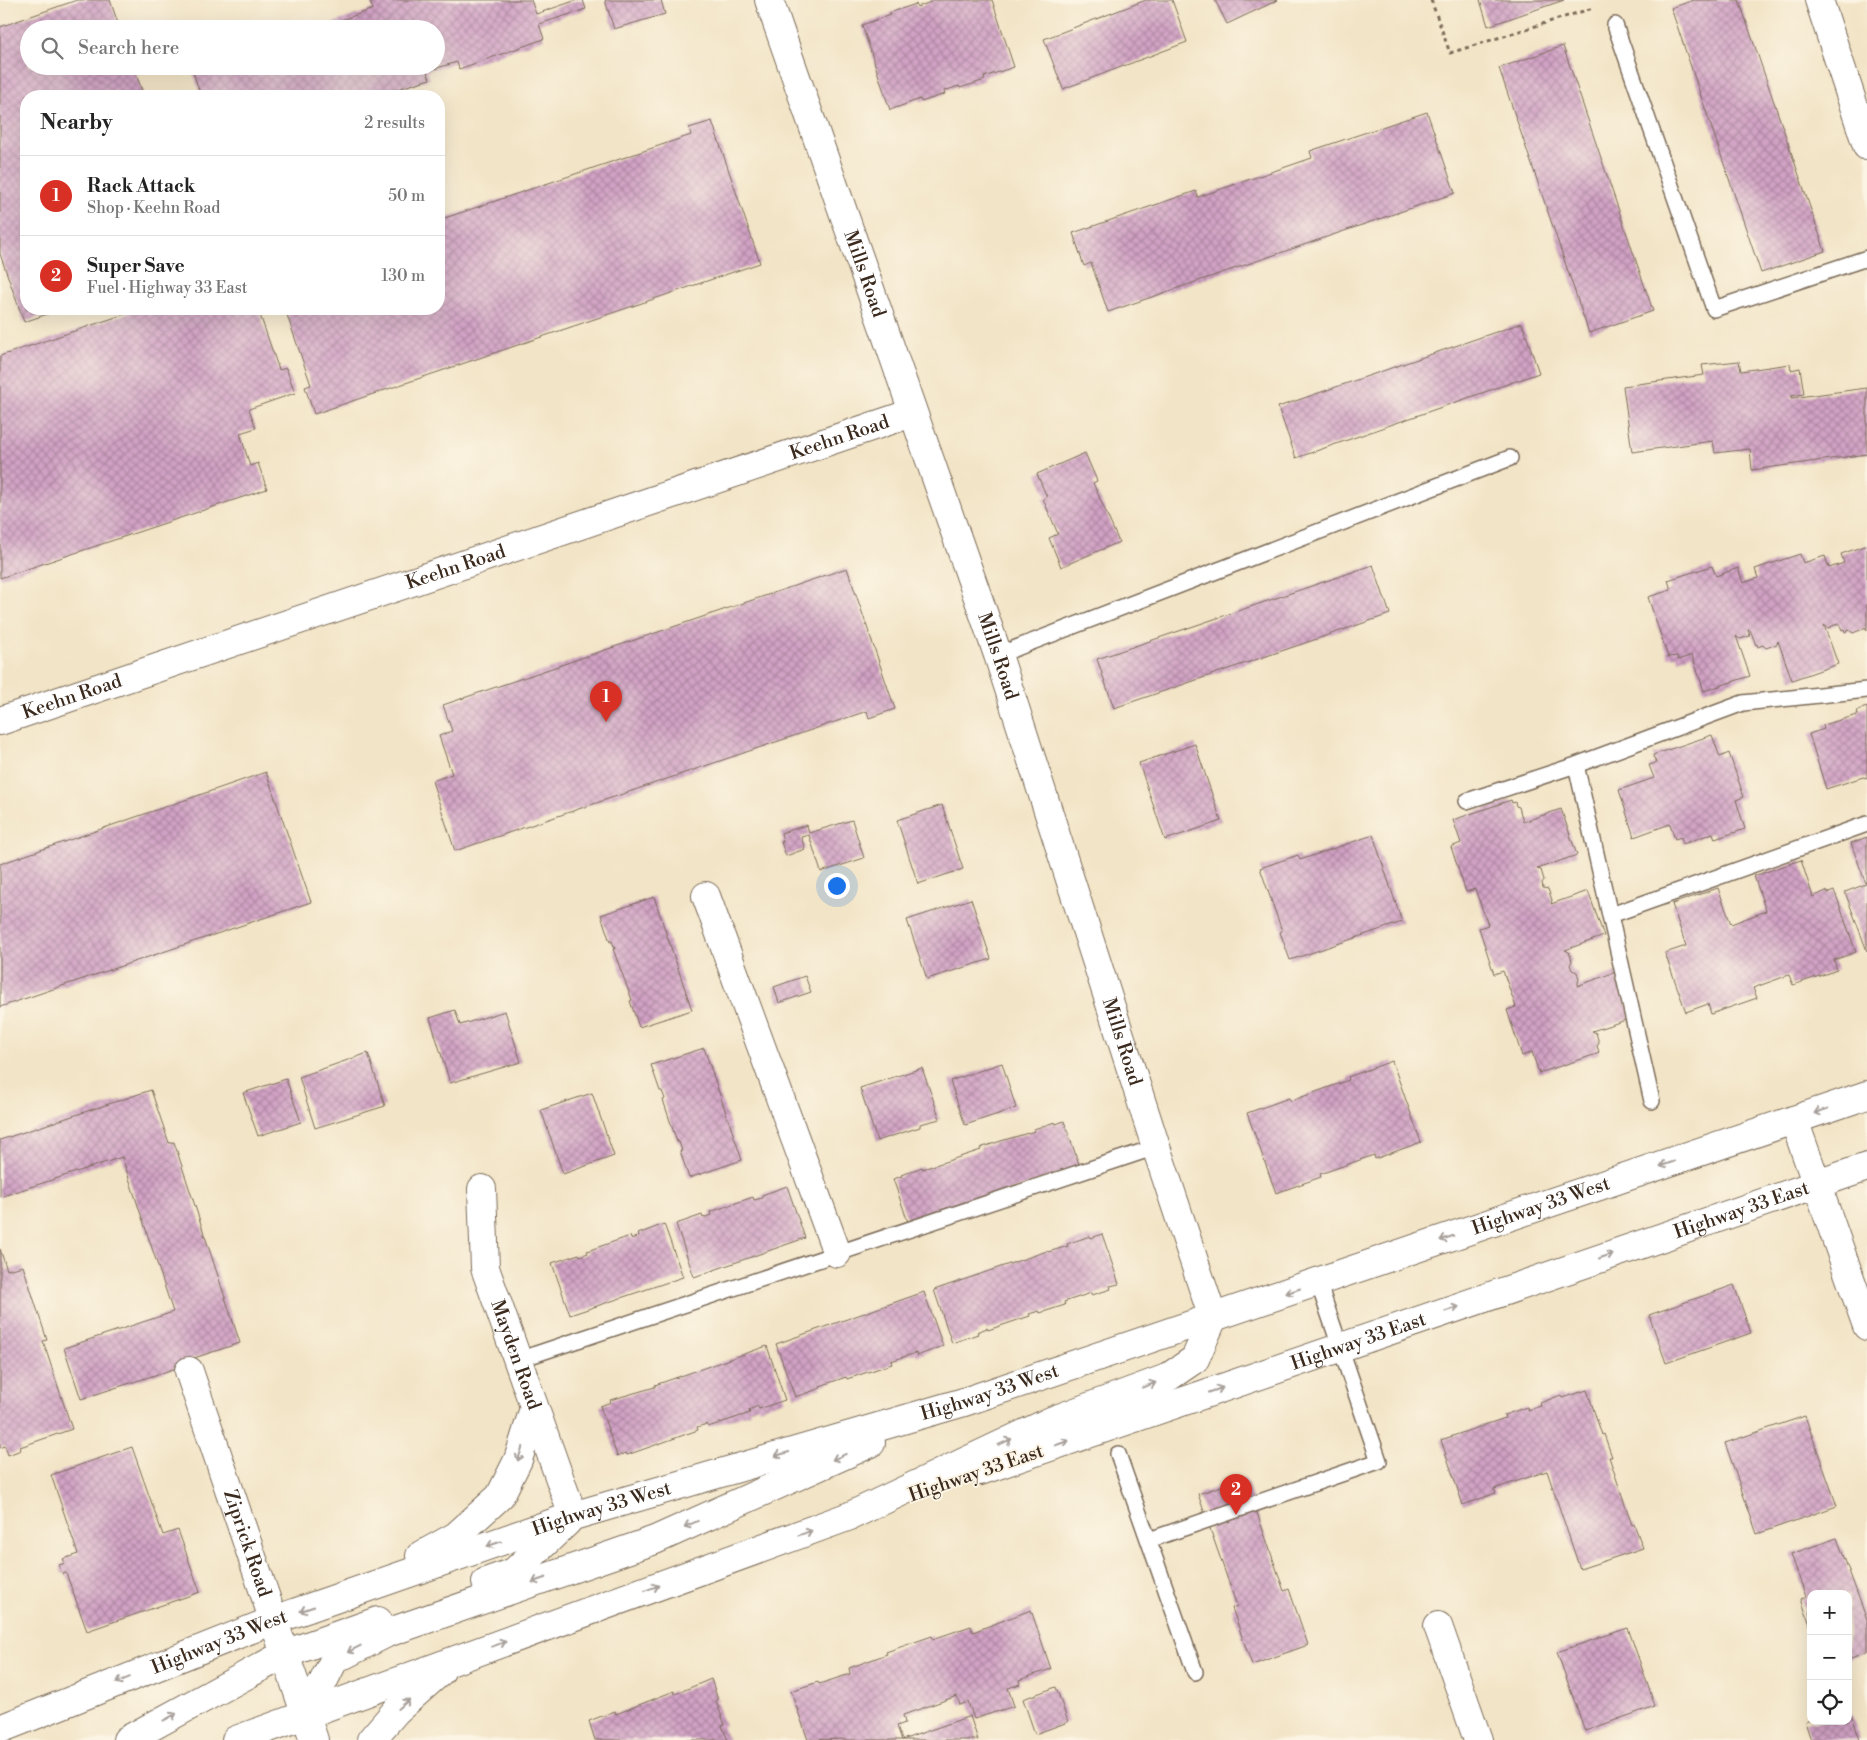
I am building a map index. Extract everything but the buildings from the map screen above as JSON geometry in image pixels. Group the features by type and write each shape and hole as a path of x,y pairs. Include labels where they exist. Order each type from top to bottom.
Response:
{"main road":[{"name":"Mills Road","path":"769,0 998,655 1213,1318"},
{"path":"1818,0 1867,146"},
{"name":"Keehn Road","path":"0,721 912,413"},
{"path":"706,896 838,1253"},
{"name":"Highway 33 West","path":"0,1729 274,1620 573,1516 964,1402 1867,1096"},
{"path":"1794,1120 1867,1326"},
{"name":"Highway 33 East","path":"850,1516 1867,1166"},
{"name":"Mayden Road","path":"482,1189 485,1268 573,1516"},
{"path":"236,1740 310,1728 454,1660 850,1516 1051,1421 1167,1378 1194,1359 1213,1318"},
{"name":"Ziprick Road","path":"188,1371 310,1728"},
{"path":"310,1728 334,1660 387,1633 655,1540 964,1402"},
{"path":"353,1593 456,1536 500,1496 518,1460 534,1408"},
{"path":"127,1740 285,1654 514,1572 573,1516"},
{"path":"1438,1626 1478,1740"},
{"path":"371,1740 396,1711 454,1660"}],"lane":[{"path":"1615,25 1714,309 1867,258"},
{"path":"998,655 1510,458"},
{"path":"1467,800 1576,765 1743,703 1867,690"},
{"path":"1576,765 1652,1101"},
{"path":"1611,915 1867,824"},
{"path":"518,1360 1156,1147"},
{"path":"1149,1540 1379,1461 1318,1282"},
{"path":"1118,1454 1195,1672"}],"path":[{"path":"1431,0 1450,54 1601,6"}],"place":[{"name":"Rack Attack","path":"606,722"},
{"name":"Super Save","path":"1236,1515"}]}
